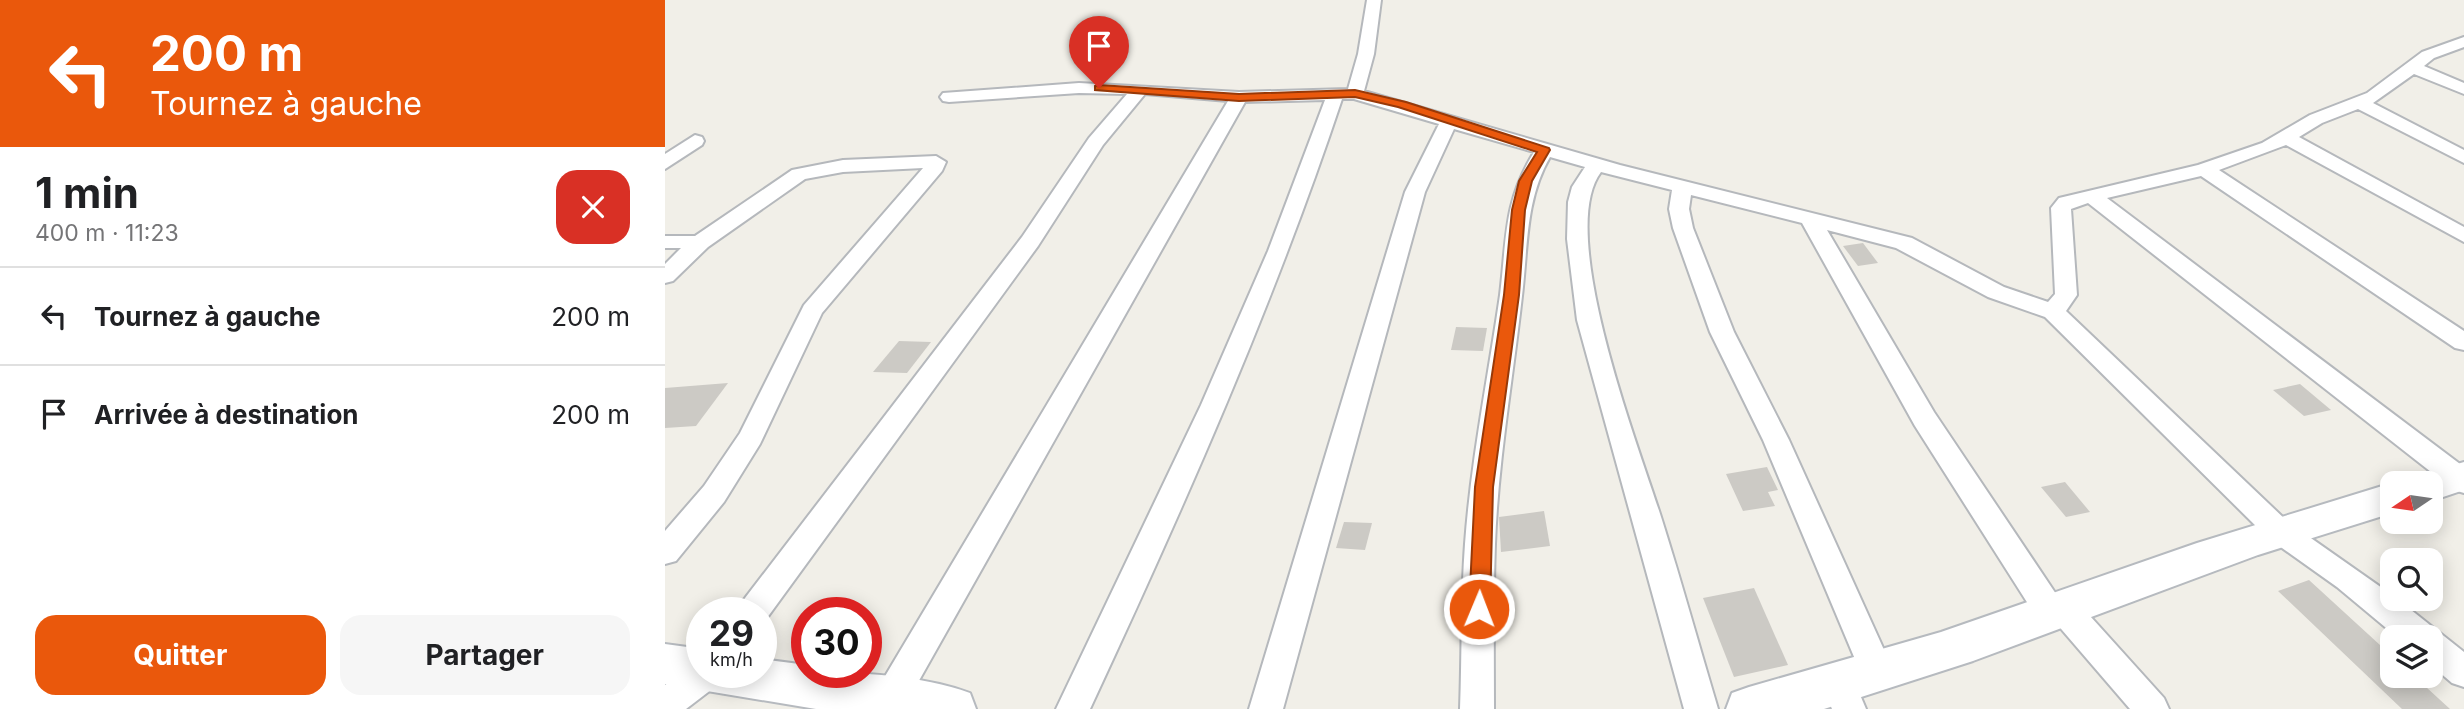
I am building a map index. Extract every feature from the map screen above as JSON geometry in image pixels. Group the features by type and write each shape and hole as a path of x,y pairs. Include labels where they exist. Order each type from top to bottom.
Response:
{"street":[{"path":"1073,709 1127,597 1226,377 1345,93 1366,54 1374,0"},
{"path":"2053,312 2066,295 2061,208 2066,202 2240,159 2288,138 2316,119 2373,97 2428,55 2464,42"},
{"path":"2414,68 2464,89"},
{"path":"949,97 1039,89 1140,89 1239,97 1345,93 1682,188 1904,243 1931,255 1996,292 2053,312 2278,530 2348,579 2406,625"},
{"path":"765,597 1030,241 1096,142 1140,89"},
{"path":"890,699 1239,97"},
{"path":"2360,103 2464,157"},
{"path":"1266,709 1415,192 1449,121"},
{"path":"2288,138 2464,236"},
{"path":"665,163 695,141"},
{"path":"1477,709 1480,543 1489,441 1511,295 1519,210 1526,181 1544,150"},
{"path":"665,276 700,242 799,174 843,166 936,162 935,167 812,310 751,437 714,494 665,552"},
{"path":"1596,164 1581,187 1578,200 1580,259 1587,298 1607,386 1701,709"},
{"path":"2204,169 2464,342"},
{"path":"1682,188 1679,209 1682,228 1722,332 1776,440 1855,688"},
{"path":"2092,196 2454,481"},
{"path":"1811,219 1890,364 2056,609 2152,709"},
{"path":"665,242 700,242"},
{"path":"1749,709 1855,688 2056,609 2278,530 2380,501"},
{"path":"2443,655 2464,672"},
{"path":"665,664 686,667"},
{"path":"777,682 953,709"},
{"path":"665,705 689,688"}],"building":[{"path":"1863,243 1878,263 1858,266 1843,246"},
{"path":"1456,327 1487,328 1483,351 1451,350"},
{"path":"899,341 931,342 907,373 873,372"},
{"path":"728,383 696,426 665,428 665,388"},
{"path":"2300,384 2331,410 2304,416 2273,390"},
{"path":"1767,467 1778,490 1768,492 1775,506 1743,511 1726,474"},
{"path":"2065,482 2090,512 2066,517 2041,487"},
{"path":"1544,511 1550,546 1501,552 1499,517"},
{"path":"1344,522 1372,523 1365,550 1336,548"},
{"path":"2309,580 2380,645 2380,688 2427,688 2450,709 2402,709 2278,591"},
{"path":"1754,588 1788,665 1734,677 1703,598"}],"route":[{"path":"1099,88 1239,97 1355,94 1402,105 1544,150 1526,181 1519,210 1511,295 1484,487 1479,609"}]}
